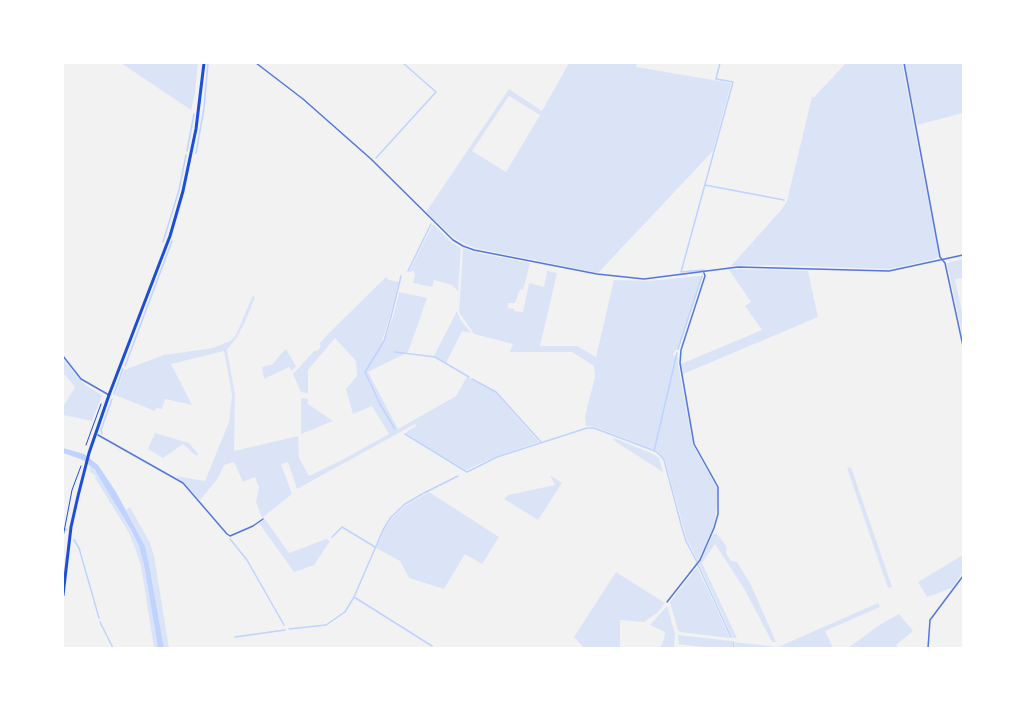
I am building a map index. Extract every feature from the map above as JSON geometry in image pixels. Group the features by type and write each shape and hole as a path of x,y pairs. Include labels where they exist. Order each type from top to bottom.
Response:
{"main road":[{"path":"63,595 64,568 84,465 107,395 167,245 183,191 196,129 204,63"}],"street":[{"path":"255,63 303,99 345,136 453,240 474,250 616,277 649,279 738,267 889,271 963,255"},
{"path":"904,63 940,257 945,263 963,346"},
{"path":"667,602 700,560 718,513 717,487 714,478 694,444 680,363 681,350 705,276 704,272"},
{"path":"63,356 81,379 107,395"},
{"path":"96,434 183,483 230,536 263,519"},
{"path":"928,648 930,620 963,576"}],"path":[{"path":"86,449 107,395"},
{"path":"63,537 72,490 80,467 84,465"}],"shaded area":[{"path":"121,63 198,63 191,110"},
{"path":"569,63 637,63 636,67 731,83 713,151 598,273 475,248 454,238 426,212 509,89 542,111","holes":["509,96 540,115 506,172 472,151"]},
{"path":"846,63 902,63 939,256 936,259 889,269 731,266 787,201 812,97 815,97"},
{"path":"905,63 963,63 963,113 917,125"},
{"path":"433,224 452,243 461,248 458,291 452,285 434,280 432,287 413,283 414,271 409,272"},
{"path":"463,248 530,263 523,290 520,289 515,303 508,303 508,308 514,311 523,312 529,283 544,287 547,271 557,273 540,346 577,346 596,357 614,280 649,281 701,276 678,350 675,350 673,355 678,357 693,445 717,487 718,496 713,528 698,561 687,540 665,460 661,455 655,450 595,427 586,426 585,416 595,377 594,366 572,352 510,352 513,344 474,334 459,312"},
{"path":"963,259 963,278 955,279 963,317 963,338 947,263"},
{"path":"729,270 808,271 818,317 683,374 681,364 762,330 745,306 751,302"},
{"path":"386,277 399,282 382,341 384,341 394,314 399,292 427,298 408,352 368,372 398,429 456,396 467,377 495,392 539,442 497,456 466,470 405,433 416,426 415,424 297,489 288,462 281,464 292,494 262,518 256,502 259,487 255,477 243,482 234,462 224,465 218,478 200,500 175,476 205,481 229,422 232,395 224,351 171,364 192,405 165,399 162,409 156,408 155,411 115,395 124,370 164,355 213,348 230,341 236,335 253,295 255,298 245,322 227,350 235,395 234,451 298,436 299,458 309,476 389,434 372,406 353,414 346,389 357,376 356,361 335,338 308,370 308,393 301,392 293,374 315,350 317,351 321,346 319,344 330,332"},
{"path":"457,311 471,333 462,331 446,363 434,356"},
{"path":"286,349 296,366 292,371 289,367 264,379 262,367 273,364"},
{"path":"63,359 80,380 102,395 92,421 63,415 63,407 75,387 63,373"},
{"path":"301,398 308,399 308,404 333,421 301,434"},
{"path":"155,433 189,443 199,455 195,455 183,444 163,458 148,449"},
{"path":"614,438 659,458 663,472 613,440"},
{"path":"90,466 100,476 139,546 158,648 154,648 141,566 135,548 129,533 95,478 96,476 90,472"},
{"path":"851,467 892,587 888,588 847,468"},
{"path":"550,475 562,483 538,520 504,499 508,495 555,485"},
{"path":"429,492 499,537 482,564 465,554 444,589 409,578 400,561 376,548 392,518 405,506"},
{"path":"130,507 150,543 154,556 169,648 164,648 145,546 126,510"},
{"path":"265,519 289,553 326,539 330,541 314,565 294,572 259,523"},
{"path":"713,534 717,534 727,547 726,553 731,561 737,562 751,585 776,642 772,642 745,590 715,544 702,563 737,638 733,638 699,564"},
{"path":"963,555 963,572 952,588 927,597 918,582"},
{"path":"697,567 730,638 678,630 670,602"},
{"path":"616,572 665,603 658,612 644,622 620,620 620,648 584,648 574,637"},
{"path":"878,603 880,607 825,631 833,648 736,648 734,642 778,647"},
{"path":"667,606 675,634 674,648 660,648 665,632 650,625"},
{"path":"899,614 913,631 896,645 898,648 848,648 879,625"},
{"path":"678,635 732,641 733,648 679,644"}],"water":[{"path":"63,448 84,454 98,465 116,492 145,546 164,648 158,648 144,565 132,532 95,470 83,460 63,453"}],"waterway":[{"path":"196,153 204,108 208,63"},
{"path":"376,158 436,92 403,63"},
{"path":"704,270 681,272 733,82 716,79 720,63"},
{"path":"187,151 194,114"},
{"path":"163,242 179,190 186,155"},
{"path":"705,185 784,200"},
{"path":"408,271 431,224"},
{"path":"125,366 172,241"},
{"path":"395,429 365,372 384,341 401,276"},
{"path":"678,349 702,276"},
{"path":"395,352 435,357 469,377"},
{"path":"654,451 677,353"},
{"path":"114,394 123,369"},
{"path":"472,379 496,392 541,442"},
{"path":"102,434 101,430 112,399"},
{"path":"405,434 467,472 497,457 587,428 594,428 655,451 664,460 686,541 697,562"},
{"path":"289,629 326,625 345,612 391,517 405,504 458,476"},
{"path":"332,537 342,527 375,547"},
{"path":"63,528 67,530"},
{"path":"230,539 247,560 284,625"},
{"path":"74,540 79,548 99,618"},
{"path":"698,565 731,637"},
{"path":"354,597 432,646"},
{"path":"100,622 113,648"},
{"path":"235,637 285,630"},
{"path":"733,642 734,648"}]}
